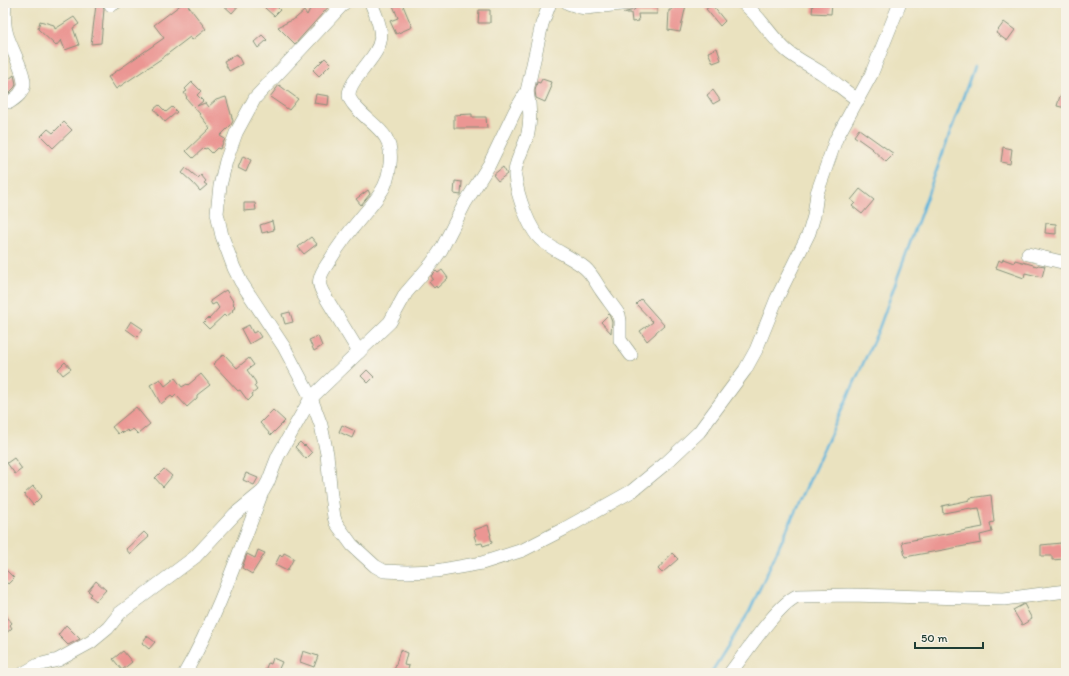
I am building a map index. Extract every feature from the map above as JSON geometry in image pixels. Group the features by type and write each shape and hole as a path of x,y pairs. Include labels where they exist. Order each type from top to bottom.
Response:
{"street":[{"path":"3,101 10,102 16,98 22,92 24,84 23,75 7,33 5,3"},
{"path":"344,3 255,98 236,133 226,162 220,186 217,213 222,236 240,282 284,347 311,398 320,425 327,454 330,496 334,517 352,545 375,566 384,571 407,572 443,570 482,563 522,550 564,529 632,491 647,480 699,432 745,370 756,350 777,298 809,233 814,216 817,193 836,139 871,75 900,3"},
{"path":"359,352 323,293 319,280 323,270 333,255 382,192 389,169 391,157 387,138 358,109 351,101 349,96 354,82 379,46 382,36 380,26 371,3"},
{"path":"185,673 197,653 210,624 262,491 268,482 278,456 311,398 390,322 406,293 432,263 454,226 465,203 489,165 515,111 527,91 542,24 550,3"},
{"path":"568,3 586,8 630,3"},
{"path":"743,3 751,9 770,34 786,50 823,74 858,100"},
{"path":"527,91 530,107 530,124 516,166 515,175 529,223 536,236 543,242 584,268 590,274 619,315 620,340 631,355"},
{"path":"1028,254 1066,263"},
{"path":"24,673 38,665 58,660 75,652 96,638 108,628 120,613 194,557 236,514 262,491"},
{"path":"730,673 778,612 790,599 797,596 874,595 1004,599 1066,591"}],"building":[{"path":"183,3 186,3 206,29 192,40 190,37 161,59 116,89 108,77 164,38 154,25"},
{"path":"221,3 241,3 232,13"},
{"path":"269,3 273,3 280,10 274,16 265,8"},
{"path":"313,3 323,5 324,3 332,3 295,44 278,27 296,18 304,11 307,15"},
{"path":"392,3 402,3 412,27 396,34 390,21 398,18"},
{"path":"673,3 686,5 680,32 668,30 669,10 672,10"},
{"path":"813,3 832,3 831,14 812,13"},
{"path":"96,5 103,5 104,9 101,43 91,44"},
{"path":"712,5 725,21 720,26 706,9"},
{"path":"657,6 657,14 638,14 639,21 632,22 631,13 623,13 634,10 637,7"},
{"path":"479,10 490,10 490,23 478,23"},
{"path":"74,17 79,24 73,28 79,45 65,50 61,40 56,46 38,29 40,21 54,25 55,29"},
{"path":"1004,22 1015,30 1007,41 996,33"},
{"path":"262,35 267,40 258,48 254,42"},
{"path":"717,48 721,60 713,63 708,52"},
{"path":"237,54 242,64 229,71 224,61"},
{"path":"325,58 331,64 319,76 313,70"},
{"path":"14,75 16,84 15,87 8,94 3,93 3,84"},
{"path":"542,79 551,82 550,85 552,86 545,102 536,98 535,91 537,82 540,83"},
{"path":"192,82 201,91 197,95 203,101 197,106 205,103 208,107 216,100 226,97 233,121 220,136 225,139 220,149 217,148 212,153 207,148 204,148 193,158 186,151 210,128 186,98 187,97 184,93 187,91 185,89"},
{"path":"279,85 298,99 289,110 270,97"},
{"path":"713,90 720,100 713,104 707,95"},
{"path":"316,94 329,96 328,105 314,103"},
{"path":"1060,96 1066,98 1066,108 1057,106"},
{"path":"159,105 166,112 172,107 177,112 165,122 154,109"},
{"path":"472,114 472,117 486,117 487,128 454,128 454,115"},
{"path":"64,122 72,130 53,148 41,136 48,129 53,133"},
{"path":"859,129 894,154 886,162 871,148 854,136"},
{"path":"1003,147 1012,149 1010,164 1001,162"},
{"path":"243,156 251,160 246,172 238,168"},
{"path":"503,167 507,174 498,181 493,175"},
{"path":"186,168 198,178 201,175 206,181 204,183 207,185 200,191 182,173"},
{"path":"455,181 462,182 461,195 454,194"},
{"path":"860,189 874,200 862,214 852,206 855,203 851,200"},
{"path":"368,190 370,194 361,205 356,199"},
{"path":"244,203 255,203 256,210 244,211"},
{"path":"272,221 274,230 262,233 260,225"},
{"path":"1046,223 1056,224 1056,234 1045,233"},
{"path":"311,237 317,244 304,254 298,247"},
{"path":"1003,259 1014,263 1015,260 1037,266 1045,266 1042,277 1025,273 1024,278 996,268 999,260 1002,262"},
{"path":"442,270 448,278 437,288 436,286 434,288 429,282 433,279 431,276 436,271 438,273"},
{"path":"226,290 234,303 235,308 226,317 224,315 209,329 203,323 219,308 216,303 212,305 210,301"},
{"path":"641,299 664,325 647,341 640,331 653,322 636,304"},
{"path":"290,312 293,322 285,324 282,314"},
{"path":"609,314 612,322 611,333 601,322"},
{"path":"131,321 143,329 137,337 126,329"},
{"path":"249,325 253,333 257,331 261,337 249,344 241,329"},
{"path":"318,336 322,346 314,351 309,340"},
{"path":"224,354 237,368 249,358 254,365 247,370 255,381 256,384 254,386 257,390 252,394 253,396 248,401 240,390 238,391 213,364"},
{"path":"65,362 71,369 63,375 58,369"},
{"path":"367,370 374,377 368,383 361,376"},
{"path":"201,374 210,385 197,395 197,398 187,407 176,395 173,398 171,396 161,404 150,385 160,379 165,386 175,378 182,387 187,384 188,385"},
{"path":"136,407 150,424 138,434 133,429 129,432 127,430 123,433 121,431 118,434 112,427"},
{"path":"273,410 285,421 271,435 260,423"},
{"path":"342,425 355,431 352,438 339,432"},
{"path":"300,442 312,453 306,459 295,447"},
{"path":"14,458 22,469 15,474 7,463"},
{"path":"164,469 172,476 163,487 155,478"},
{"path":"246,473 258,478 254,485 243,480"},
{"path":"33,486 42,496 33,505 24,494"},
{"path":"991,495 994,522 990,523 992,532 980,535 981,543 905,557 902,542 983,527 979,508 943,513 942,506 970,500 970,498"},
{"path":"488,525 492,543 483,546 482,543 477,544 474,536 476,535 474,530"},
{"path":"144,532 149,537 130,554 126,549"},
{"path":"1061,543 1064,559 1052,560 1052,556 1041,556 1041,545"},
{"path":"258,550 265,553 252,574 242,568 247,554 255,558"},
{"path":"284,553 294,558 287,571 275,565 280,555 282,557"},
{"path":"672,553 678,559 662,573 658,569"},
{"path":"3,567 14,578 8,584 3,579"},
{"path":"96,581 106,590 96,601 90,596 92,594 88,591"},
{"path":"1024,604 1032,619 1022,625 1013,610"},
{"path":"3,612 12,623 10,625 12,628 3,636"},
{"path":"66,625 80,639 68,645 58,635"},
{"path":"147,636 155,642 149,649 142,643"},
{"path":"400,650 407,653 404,665 409,666 407,673 394,671"},
{"path":"123,651 132,662 122,670 113,659"},
{"path":"303,651 318,656 314,667 300,662"},
{"path":"273,658 282,662 277,673 264,673 268,663 271,664"}],"waterway":[{"path":"711,673 749,612 878,331 974,67"}]}
